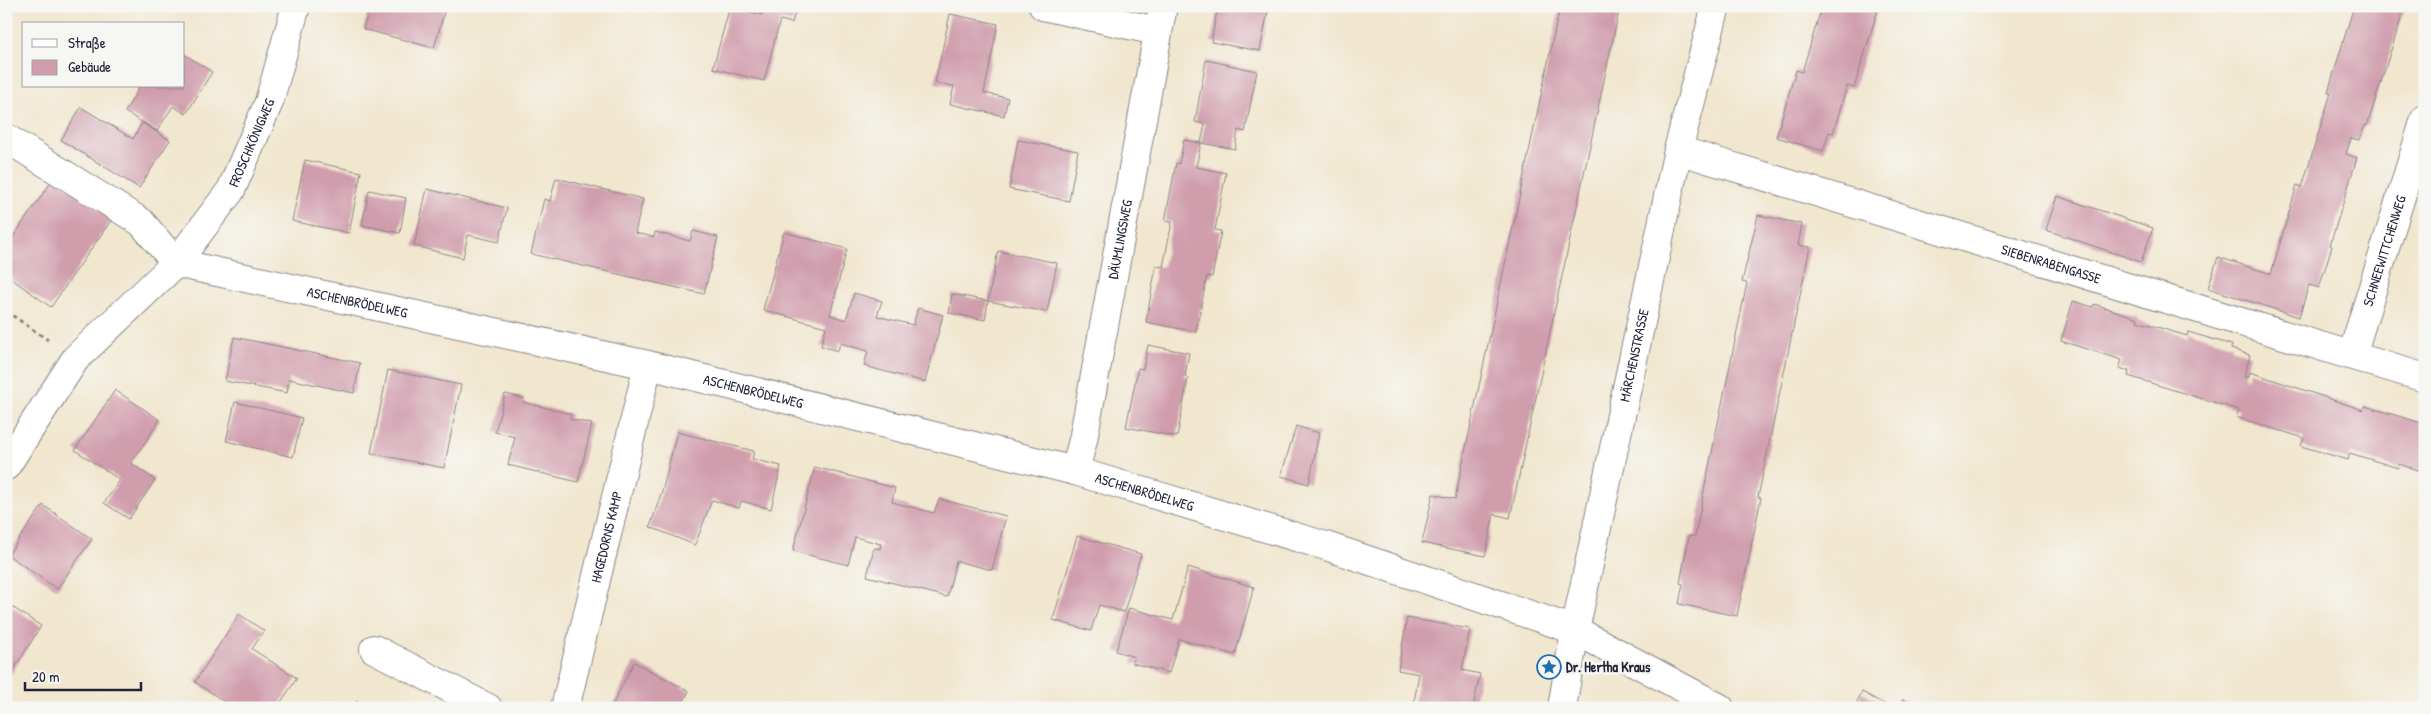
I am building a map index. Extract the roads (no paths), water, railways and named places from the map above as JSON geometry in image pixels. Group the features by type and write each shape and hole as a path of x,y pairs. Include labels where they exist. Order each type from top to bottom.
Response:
{"street":[{"name":"FROSCHKÖNIGWEG","path":"176,263 231,190 269,102 296,6"},
{"path":"1043,6 1160,18"},
{"name":"MÄRCHENSTRASSE","path":"1562,708 1575,630 1678,150 1716,6"},
{"name":"DÄUMLINGSWEG","path":"1075,471 1083,440 1160,18"},
{"name":"SCHNEEWITTCHENWEG","path":"2352,356 2425,119"},
{"path":"6,138 141,222 176,263 76,358 6,466"},
{"name":"SIEBENRABENGASSE","path":"1678,150 2425,378"},
{"name":"ASCHENBRÖDELWEG","path":"176,263 648,365 1075,471 1326,546 1575,630 1720,708"},
{"name":"HAGEDORNS KAMP","path":"565,708 648,365"},
{"path":"374,649 488,708"}],"place":[{"name":"Dr. Hertha Kraus","path":"1549,667"}]}
